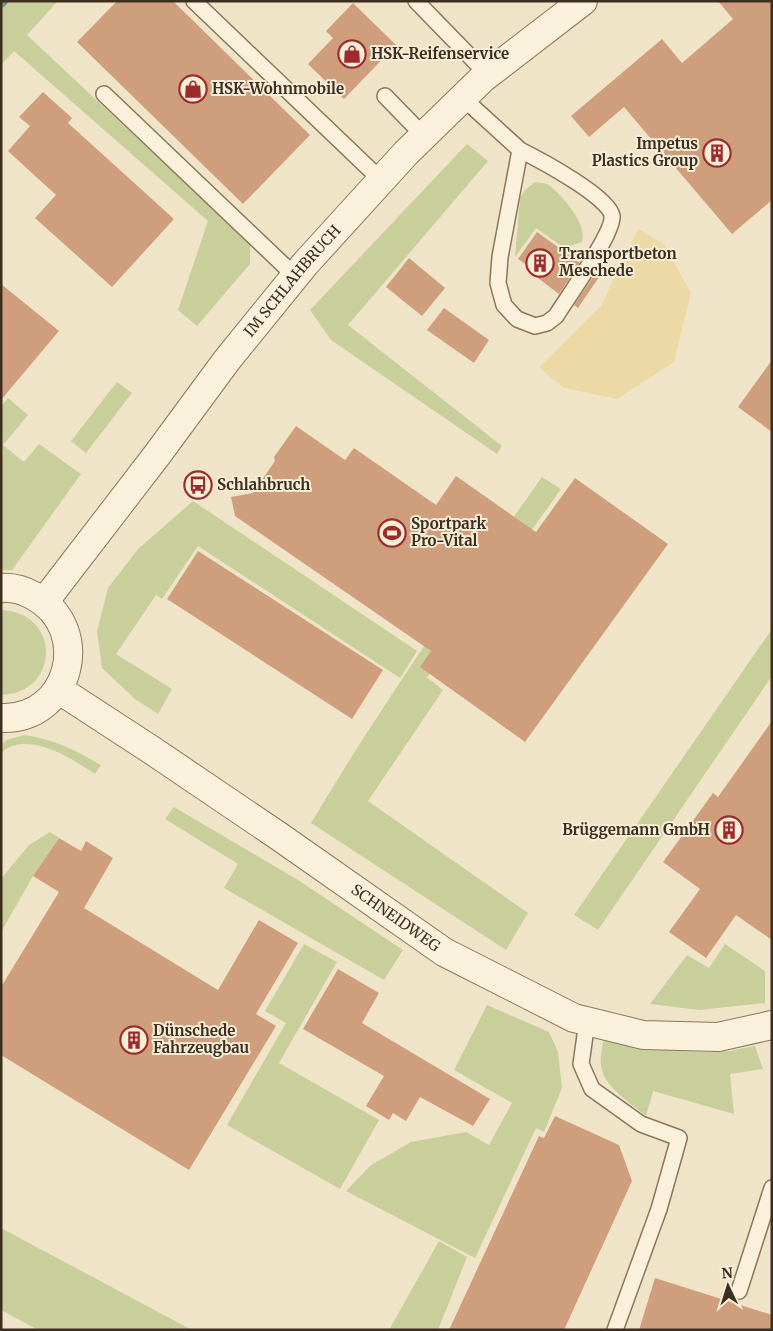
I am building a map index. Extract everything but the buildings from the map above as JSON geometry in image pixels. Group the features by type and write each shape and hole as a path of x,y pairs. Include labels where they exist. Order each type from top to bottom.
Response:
{"street":[{"name":"IM SCHLAHBRUCH","path":"44,602 227,360 295,276 381,180 424,135 488,75 583,1"},
{"path":"1,588 26,592 44,602 58,616 66,633 70,653 67,672 58,689 46,704 30,713 12,718 1,718"},
{"name":"SCHNEIDWEG","path":"58,689 153,750 444,952 574,1018 643,1035 718,1037 772,1025"}],"lane":[{"path":"194,1 381,180"},
{"path":"416,1 488,75"},
{"path":"104,94 295,276"},
{"path":"385,96 424,135"},
{"path":"463,98 520,150 550,165 609,207 612,217 609,229 601,244 556,316 547,323 535,326 517,319 504,305 498,283 500,257 520,150"},
{"path":"587,1021 582,1064 592,1088 641,1124 679,1138 659,1209 615,1330"},
{"path":"739,1291 772,1188"}],"green space":[{"path":"1,1 58,1 27,35 250,244 250,264 197,326 178,310 208,221 14,51 1,65"},
{"path":"467,144 488,161 348,325 502,446 497,454 331,340 310,310"},
{"path":"535,182 547,184 567,203 579,222 582,242 564,248 536,228 515,257 520,198 525,190"},
{"path":"117,382 132,393 86,453 71,441"},
{"path":"8,398 28,415 3,445 24,462 39,444 81,474 12,570 1,570 1,406"},
{"path":"542,477 561,489 427,677 443,690 368,801 528,913 506,950 311,823 394,691"},
{"path":"193,501 417,651 400,678 198,546 162,599 156,595 116,654 172,689 158,714 135,699 102,668 97,631 108,588 138,549"},
{"path":"1,610 21,614 35,624 43,637 46,652 43,668 35,681 21,691 1,695"},
{"path":"772,629 772,676 598,930 574,915"},
{"path":"24,735 45,739 64,746 101,765 95,774 62,754 37,745 24,744 12,746 1,753 1,744 7,740"},
{"path":"174,807 298,880 403,950 384,980 224,888 238,864 165,819"},
{"path":"50,832 59,838 33,876 1,932 1,879 29,845"},
{"path":"304,944 337,962 279,1063 379,1120 340,1189 227,1125 286,1023 265,1011"},
{"path":"725,944 765,971 765,1003 699,1010 650,1004 687,955 709,968"},
{"path":"487,1005 549,1032 558,1052 562,1088 544,1132 536,1128 475,1258 346,1191 371,1165 411,1142 466,1132 489,1145 512,1103 454,1070"},
{"path":"604,1038 639,1048 702,1052 729,1051 755,1046 763,1069 730,1074 734,1114 653,1091 646,1116 620,1095 604,1076 601,1054"},
{"path":"1,1228 192,1330 38,1330 1,1310"},
{"path":"439,1241 467,1257 438,1330 389,1330"}],"sand":[{"path":"638,229 664,244 691,293 674,362 617,399 564,388 539,367 601,306"}],"place":[{"name":"HSK-Reifenservice","path":"352,54"},
{"name":"HSK-Wohnmobile","path":"193,89"},
{"name":"Impetus Plastics Group","path":"717,153"},
{"name":"Transportbeton Meschede","path":"540,263"},
{"name":"Schlahbruch","path":"198,485"},
{"name":"Sportpark Pro-Vital","path":"392,533"},
{"name":"Brüggemann GmbH","path":"729,830"},
{"name":"Dünschede Fahrzeugbau","path":"134,1040"}]}
